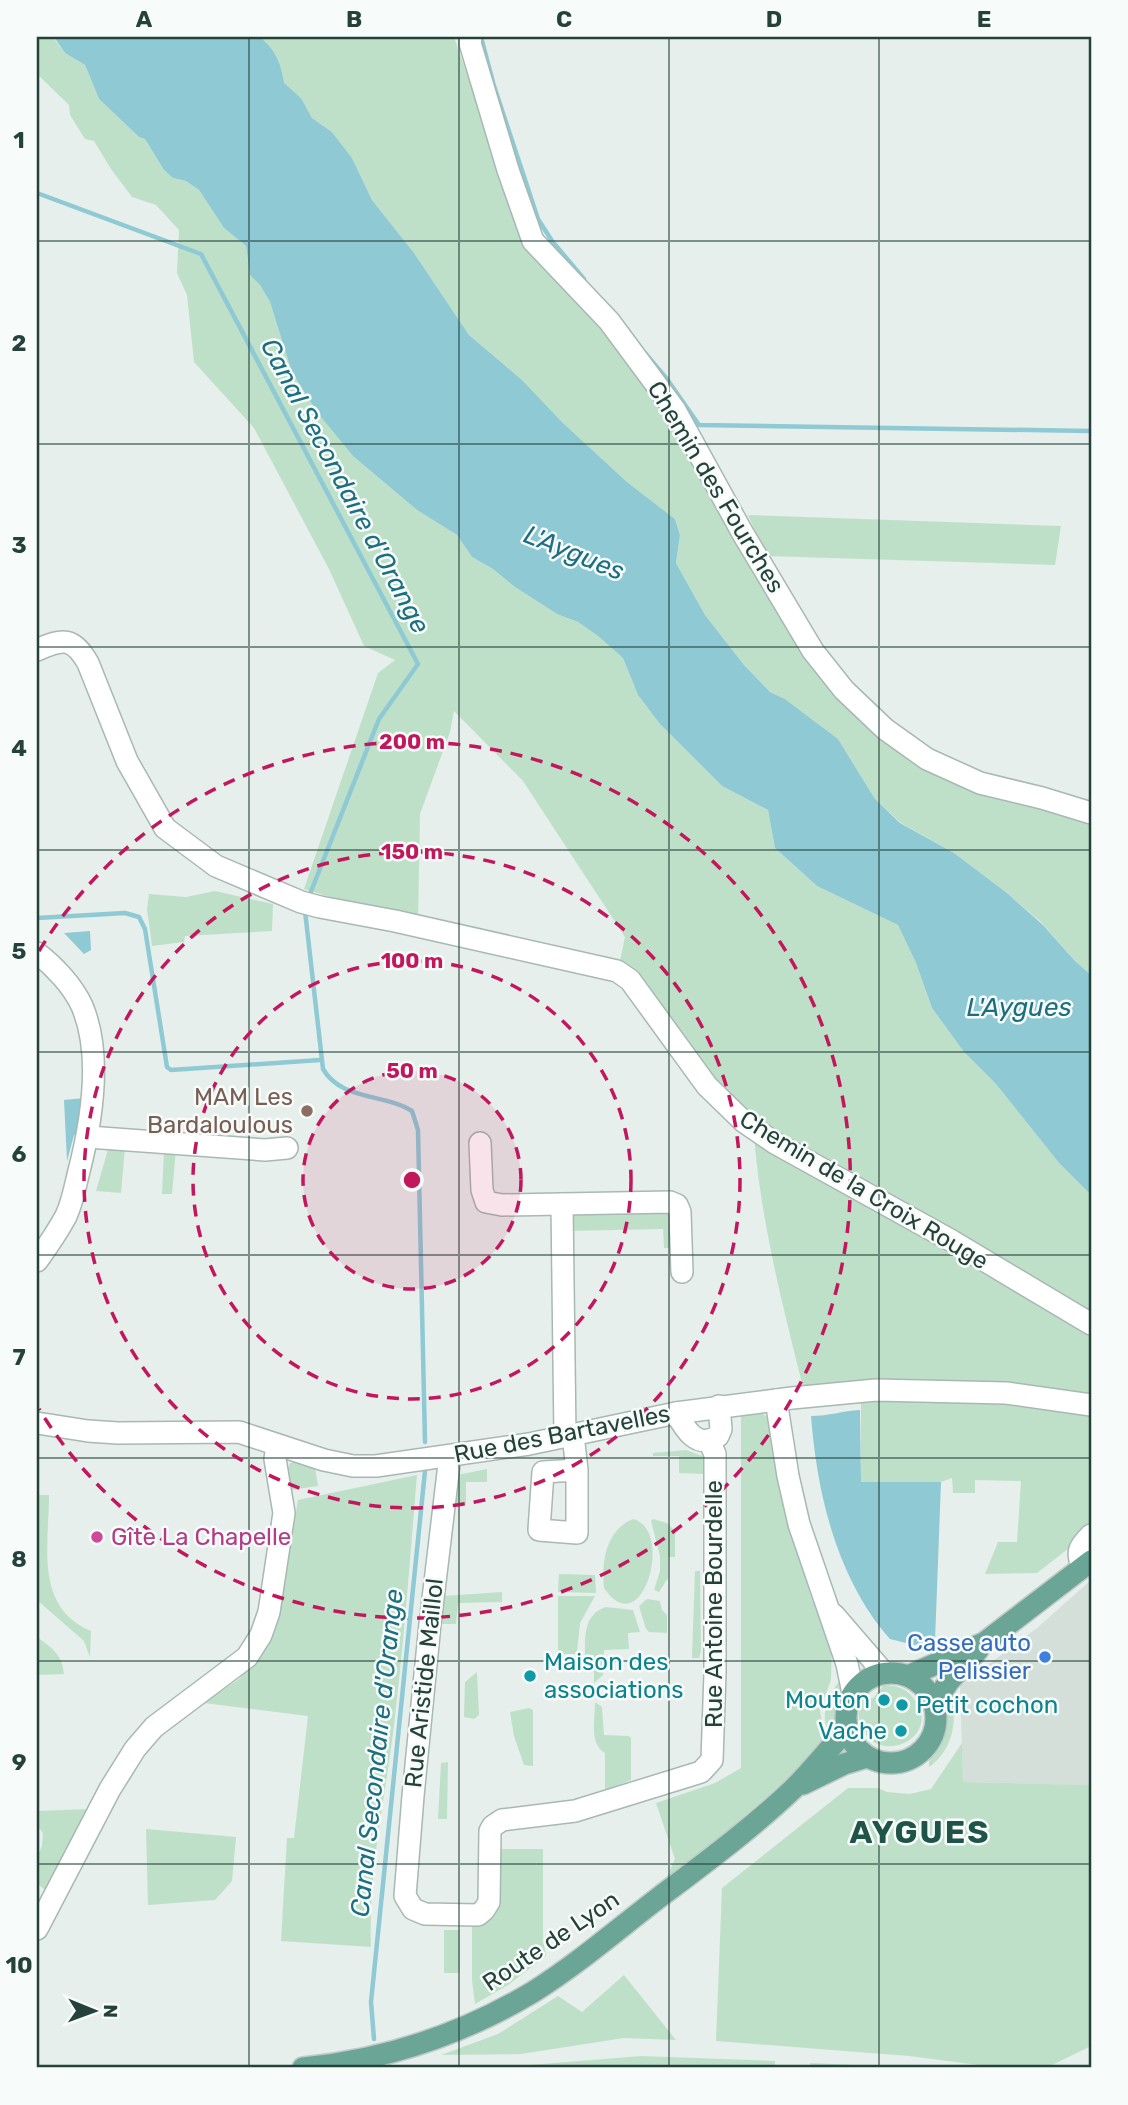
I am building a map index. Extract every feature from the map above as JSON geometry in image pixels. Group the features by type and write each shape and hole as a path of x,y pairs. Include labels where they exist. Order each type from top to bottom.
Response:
{"main road":[{"path":"934,1704 948,1681 984,1643 1087,1564"},
{"path":"908,1676 926,1690 934,1704 934,1731 929,1744 919,1754 895,1764 881,1763 867,1757 854,1746 846,1730 847,1705 852,1693 871,1677 884,1673 908,1676 984,1643"},
{"name":"Route de Lyon","path":"303,2068 363,2060 415,2047 473,2024 534,1991 745,1831 795,1788 846,1730"},
{"name":"Route de Lyon","path":"795,1788 844,1764 867,1757"}],"street":[{"name":"Chemin des Fourches","path":"471,37 470,43 508,170 533,241 608,321 675,410 750,544 821,661 845,690 885,729 927,759 980,783 1042,797 1091,813"},
{"name":"Chemin de la Croix Rouge","path":"37,650 53,642 73,643 88,663 127,761 165,828 216,866 310,905 395,920 617,971 630,981 707,1086 743,1121 775,1143 952,1241 1091,1324"},
{"path":"37,953 74,991 86,1019 93,1093 88,1137 66,1215 39,1251"},
{"path":"88,1137 246,1149 287,1149"},
{"path":"480,1143 482,1190 486,1202 502,1205 670,1202 677,1205 681,1212 682,1272"},
{"path":"562,1204 569,1436 577,1470"},
{"name":"Rue des Bartavelles","path":"37,1423 118,1433 239,1432 324,1460 353,1466 376,1466 569,1436 719,1406 876,1390 1006,1394 1091,1405"},
{"path":"776,1400 799,1524 847,1664 852,1693"},
{"path":"676,1413 690,1435 709,1441 718,1436 721,1429 719,1406"},
{"name":"Rue Antoine Bourdelle","path":"413,1909 425,1914 478,1915 485,1910 489,1902 490,1831 502,1820 575,1811 708,1768 714,1753 715,1673 715,1454 709,1441"},
{"path":"37,1929 110,1788 135,1749 154,1727 247,1657 261,1635 269,1612 284,1513 275,1459 277,1446"},
{"name":"Rue Aristide Maillol","path":"413,1909 405,1896 413,1796 450,1456"},
{"path":"1087,1564 1079,1560 1078,1551 1091,1535"},
{"path":"830,1611 884,1673"}],"shaded area":[{"name":"Casse auto Pelissier","path":"1091,1580 1091,1785 963,1782 960,1686 1037,1628"}],"green space":[{"path":"37,37 53,37 65,53 85,65 99,99 139,137 145,139 164,170 173,178 186,181 199,190 224,228 246,246 250,275 270,302 281,336 354,457 417,510 457,535 472,557 557,614 578,622 598,636 623,658 638,695 660,724 722,786 768,810 775,848 817,886 898,925 916,963 932,1008 964,1052 996,1084 1059,1163 1091,1195 1091,1315 774,1135 714,1086 620,961 625,937 523,781 454,711 450,732 420,814 418,924 304,889 378,673 395,660 364,646 329,569 254,428 194,362 187,295 177,273 179,230 156,205 132,197 94,141 85,139 70,115 69,105 37,74"},
{"path":"260,37 454,37 527,248 601,326 666,413 816,669 914,761 1091,821 1091,975 1041,922 1007,893 954,853 901,823 875,799 838,739 785,699 770,692 744,665 705,615 676,563 680,535 675,519 627,482 563,423 522,380 469,335 414,253 372,200 352,158 332,132 312,118 301,98 283,83 277,57"},
{"path":"748,515 1061,526 1055,565 766,556"},
{"path":"215,891 273,904 272,931 185,936 184,942 152,946 147,909 149,894 186,897"},
{"path":"754,1136 817,1179 1091,1328 1091,1397 803,1387 767,1231"},
{"path":"109,1146 125,1147 121,1193 96,1191"},
{"path":"176,1149 172,1194 162,1194 164,1151"},
{"path":"573,1211 671,1212 675,1248 664,1248 663,1229 567,1231"},
{"path":"942,1393 1091,1411 1091,1531 1037,1573 985,1574 998,1542 1017,1542 1021,1481 975,1480 975,1493 953,1493 952,1478 941,1482 861,1482 861,1396"},
{"path":"759,1411 771,1420 797,1551 811,1597 832,1644 831,1680 820,1710 825,1741 824,1745 766,1797 665,1881 675,1859 656,1803 715,1783 741,1768 741,1416"},
{"path":"686,1450 705,1457 705,1474 679,1473 679,1456 653,1456 653,1453"},
{"path":"290,1463 315,1468 318,1486 291,1490 288,1469"},
{"path":"487,1469 487,1482 466,1482 466,1504 453,1504 457,1475"},
{"path":"417,1475 398,1694 372,1891 371,1947 281,1941 287,1838 294,1838 308,1716 204,1703 239,1679 268,1646 280,1607 298,1500"},
{"path":"37,1495 49,1495 47,1554 53,1591 60,1607 73,1620 91,1631 90,1657 84,1641 37,1600"},
{"path":"633,1519 645,1527 652,1542 649,1579 641,1594 630,1603 618,1602 604,1588 603,1568 611,1539 624,1524"},
{"path":"653,1519 667,1523 675,1531 675,1557 668,1557 668,1578 659,1592 654,1590 660,1571 660,1556 651,1521"},
{"path":"695,1571 700,1571 699,1658 692,1658"},
{"path":"559,1574 595,1575 596,1593 558,1592"},
{"path":"502,1592 502,1602 458,1603 456,1624 438,1624 444,1596"},
{"path":"558,1596 595,1596 580,1623 575,1654 558,1654"},
{"path":"647,1599 660,1601 662,1610 667,1615 667,1633 649,1632 646,1629 639,1606"},
{"path":"606,1607 633,1610 640,1632 628,1633 629,1649 604,1650 603,1675 594,1683 594,1655 585,1655 587,1626 593,1615"},
{"path":"37,1637 59,1656 64,1674 37,1675"},
{"path":"477,1672 479,1715 474,1719 464,1717 465,1682"},
{"path":"842,1678 830,1734 825,1712 833,1690"},
{"path":"884,1685 906,1691 913,1697 921,1715 920,1726 914,1736 894,1746 871,1740 859,1721 865,1698 873,1698"},
{"path":"949,1694 954,1713 952,1734 943,1753 929,1767 930,1758 943,1730"},
{"path":"595,1702 602,1707 604,1735 631,1738 631,1780 607,1790 605,1753 600,1749 595,1737"},
{"path":"529,1708 533,1710 533,1766 524,1765 514,1736 510,1712"},
{"path":"962,1743 963,1782 1091,1785 1091,2046 1046,2068 1001,2068 909,2056 716,2041 722,1888 848,1788 878,1788 887,1792 910,1794 931,1789"},
{"path":"448,1762 447,1819 438,1819 441,1763"},
{"path":"90,1809 47,1891 37,1884 37,1857 42,1846 43,1833 37,1825 37,1811"},
{"path":"146,1829 236,1837 232,1881 215,1900 148,1905"},
{"path":"500,1849 543,1849 543,1940 546,1956 508,1985 475,2004 472,1980 472,1921 495,1914 500,1896"},
{"path":"444,1930 460,1930 460,1973 444,1973"},
{"path":"624,1975 676,2040 624,2038 521,2054 441,2055 498,2034 558,1996 582,2012"},
{"path":"641,2056 775,2061 775,2068 492,2068"},
{"path":"810,2063 918,2068 810,2068"}],"water":[{"name":"L'Aygues","path":"54,37 260,37 270,47 279,63 284,83 301,98 312,118 332,132 352,158 372,200 414,253 469,335 522,380 563,423 627,482 675,519 680,535 676,563 705,615 744,665 770,692 785,699 838,739 875,799 900,823 954,853 1007,893 1043,925 1091,975 1091,1195 1059,1163 996,1084 964,1052 932,1008 916,963 898,925 817,886 775,848 768,810 722,786 660,724 638,695 623,658 598,636 578,622 557,614 472,557 457,535 417,510 354,457 317,412 292,372 270,302 250,275 246,246 224,228 199,190 186,181 173,178 164,170 145,139 139,137 99,99 85,65 65,53"},
{"path":"90,931 91,950 84,954 64,933"},
{"path":"84,1098 79,1136 74,1135 67,1161 64,1100"},
{"path":"860,1410 861,1482 941,1482 935,1641 914,1645 890,1639 856,1590 833,1534 818,1475 811,1416"}],"waterway":[{"path":"481,37 494,86 538,219 552,241 584,279"},
{"name":"Canal Secondaire d'Orange","path":"37,193 201,254 418,664 379,719 310,894"},
{"path":"645,353 699,425 1091,431"},
{"name":"Canal Secondaire d'Orange","path":"305,911 323,1069 341,1087 401,1105 412,1111 418,1130 425,1442"},
{"path":"37,918 125,913 139,917 145,929 167,1067 171,1070 320,1060"},
{"name":"Canal Secondaire d'Orange","path":"374,2039 371,2002 425,1471"}],"place":[{"name":"MAM Les Bardaloulous","path":"307,1111"},
{"name":"Gîte La Chapelle","path":"97,1537"},
{"name":"Casse auto Pelissier","path":"1045,1657"},
{"name":"Maison des associations","path":"530,1676"},
{"name":"Mouton","path":"884,1700"},
{"name":"Petit cochon","path":"902,1705"},
{"name":"Vache","path":"901,1731"}],"district":[{"name":"AYGUES","path":"920,1832"}]}
